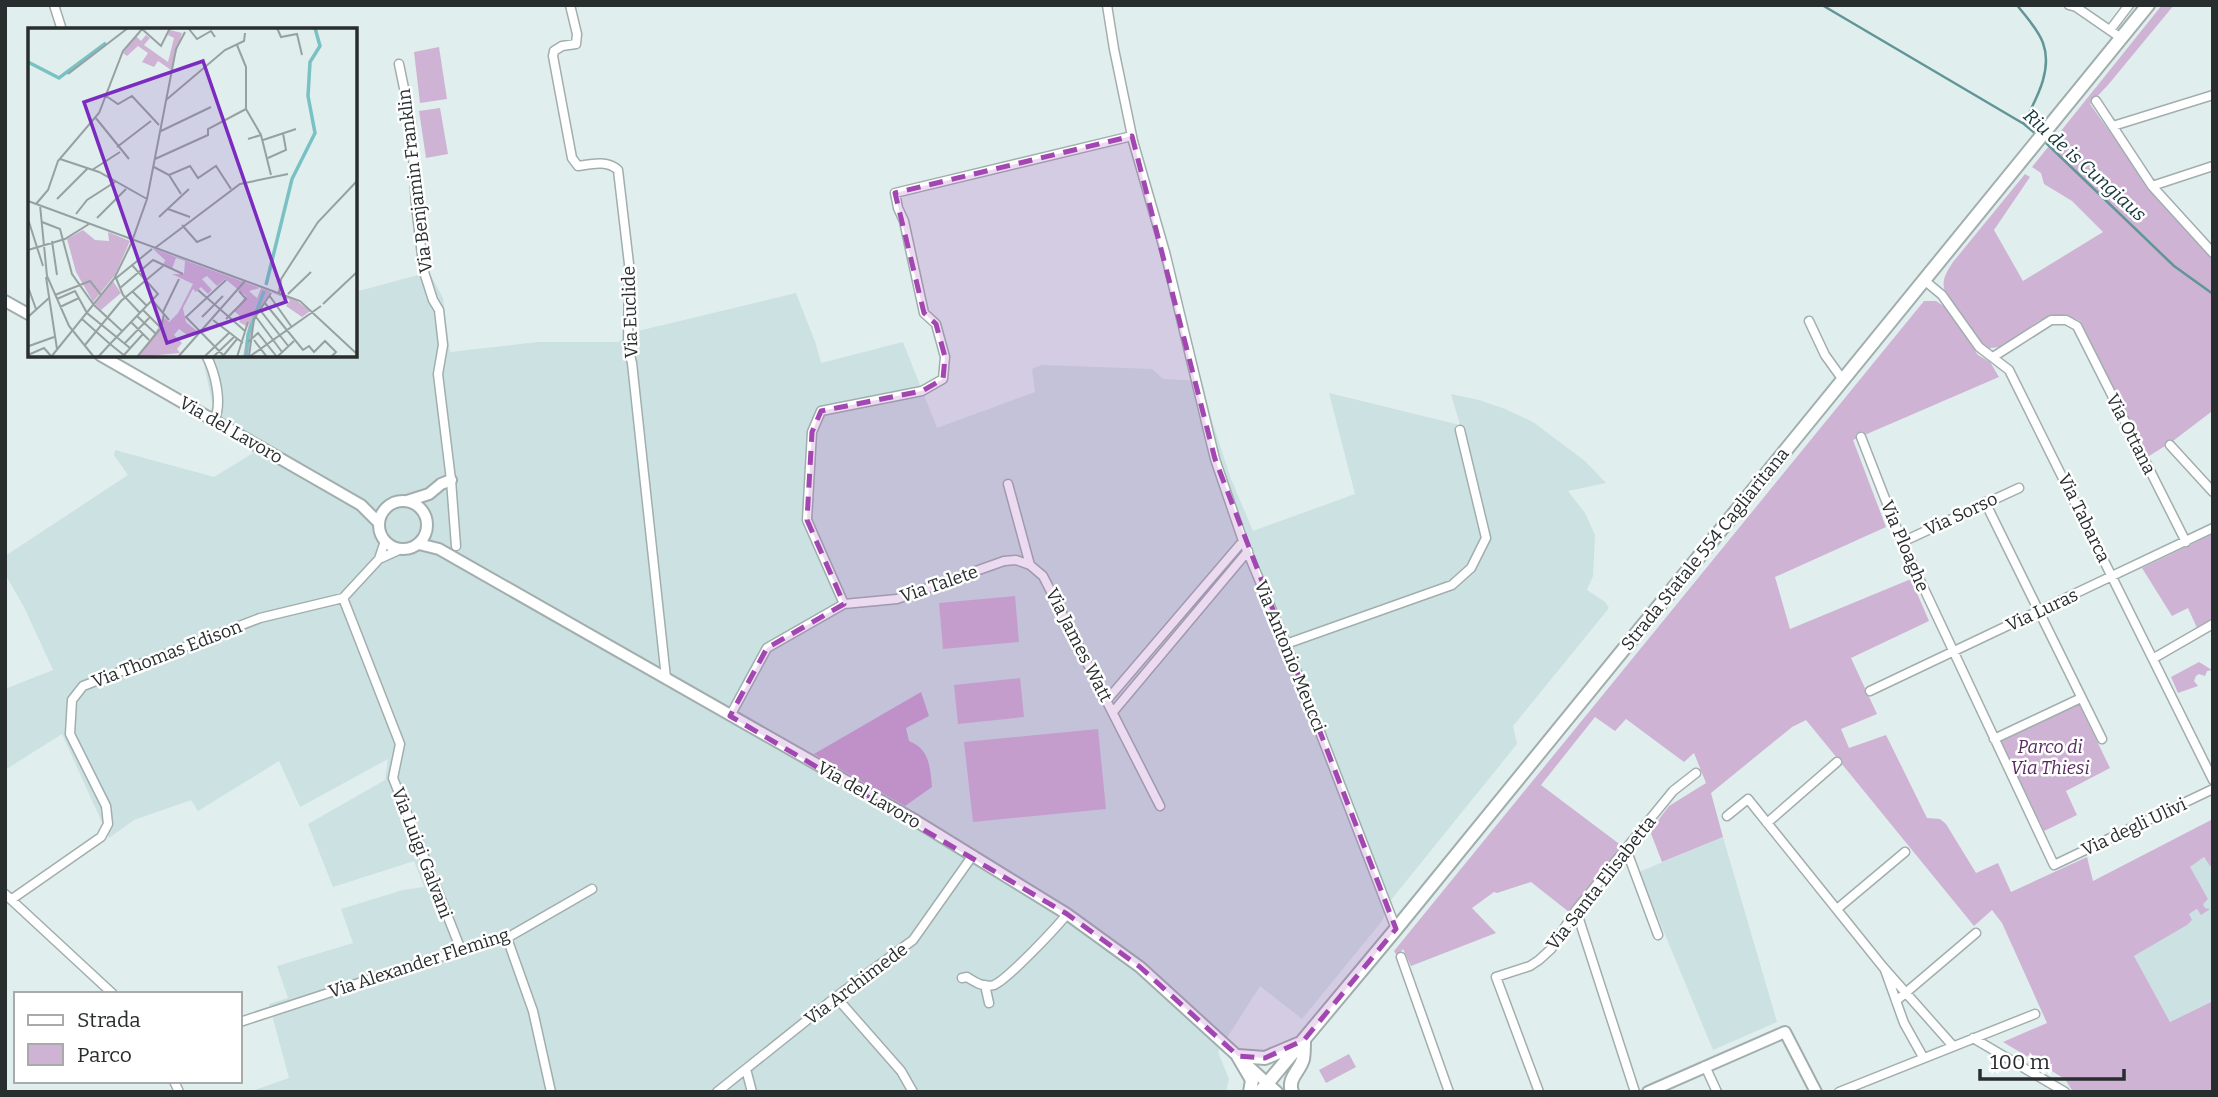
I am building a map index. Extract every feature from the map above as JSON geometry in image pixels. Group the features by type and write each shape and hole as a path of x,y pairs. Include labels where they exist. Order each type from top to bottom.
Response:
{"main road":[{"name":"Strada Statale 554 Cagliaritana","path":"1268,1089 1304,1040 2052,123 2116,34 2148,5"},
{"path":"5,300 28,314"},
{"name":"Via del Lavoro","path":"103,357 361,505"},
{"path":"451,480 428,507 426,532 419,544 401,549 392,547 385,541 379,523 388,507 396,502 429,494 451,480"},
{"path":"405,501 415,504 426,518"},
{"path":"361,505 388,507"},
{"path":"361,505 379,523"},
{"path":"426,532 439,550"},
{"path":"419,544 439,550"},
{"name":"Via del Lavoro","path":"439,550 974,855 1067,914 1140,967 1238,1056 1268,1089"},
{"path":"1648,1092 1785,1032 1816,1092"},
{"path":"1238,1056 1265,1058 1279,1054 1304,1040"},
{"path":"1292,1092 1291,1080 1303,1057 1304,1040"},
{"path":"1238,1056 1252,1080 1250,1092"}],"street":[{"path":"54,5 61,28"},
{"name":"Via Euclide","path":"570,5 577,34 576,44 562,46 554,51 553,56 572,158 578,166 604,163 612,164 618,170 629,264 628,348 634,377 666,678"},
{"name":"Via Antonio Meucci","path":"1107,5 1132,136 1165,252 1215,459 1243,541 1286,644 1396,929"},
{"path":"2069,5 2116,34 2129,5"},
{"name":"Via Benjamin Franklin","path":"399,64 411,122 416,205 424,272 439,310 443,345 438,374 456,546"},
{"path":"2113,126 2213,95"},
{"path":"2096,101 2152,186 2213,253"},
{"path":"844,604 807,520 812,432 821,411 922,391 943,379 945,357 936,324 924,313 904,221 895,193 1132,136"},
{"path":"2152,186 2213,166"},
{"path":"2203,242 2213,239"},
{"name":"Via Tabarca","path":"1924,280 1942,295 1979,347 2010,370 2213,780"},
{"name":"Via Ottana","path":"1993,357 2052,320 2066,320 2077,326 2186,542"},
{"path":"1809,321 1825,355 1843,380"},
{"path":"207,357 216,390 218,413 214,421"},
{"path":"1286,644 1452,585 1471,568 1486,538 1460,430"},
{"name":"Via Ploaghe","path":"1861,437 1902,542 2054,865"},
{"path":"2171,445 2213,492"},
{"name":"Via James Watt","path":"1008,484 1030,565 1043,576 1160,806"},
{"name":"Via Sorso","path":"1902,542 2020,488"},
{"path":"1985,502 2102,739"},
{"name":"Via Luras","path":"1870,691 2213,528"},
{"path":"379,559 385,541"},
{"path":"1107,700 1243,541"},
{"path":"343,598 379,559 401,549"},
{"path":"1113,712 1248,551"},
{"name":"Via Talete","path":"730,716 767,648 844,604 897,599 1004,561 1016,560 1030,565"},
{"name":"Via Thomas Edison","path":"9,897 101,836 108,824 106,806 70,734 72,700 83,686 260,618 343,598"},
{"name":"Via Luigi Galvani","path":"343,598 400,744 393,778 461,950"},
{"path":"1173,623 1181,631"},
{"path":"2154,658 2213,624"},
{"path":"1994,739 2081,698"},
{"path":"1767,822 1837,762"},
{"name":"Via Santa Elisabetta","path":"1539,1092 1496,977 1530,966 1550,949 1576,910 1674,791 1696,773"},
{"name":"Via degli Ulivi","path":"2054,865 2213,789"},
{"path":"1727,816 1748,799 1883,967 1953,1045"},
{"path":"1624,852 1629,857 1658,935"},
{"path":"1837,909 1905,852"},
{"name":"Via Archimede","path":"716,1092 913,940 974,855"},
{"name":"Via Alexander Fleming","path":"242,1021 461,950 506,938 592,889"},
{"path":"9,897 111,992"},
{"path":"1576,910 1635,1092"},
{"path":"961,978 968,976 985,985 993,985 1006,977 1067,914"},
{"path":"1896,1001 1976,933"},
{"path":"506,938 533,1011 551,1092"},
{"path":"1401,957 1449,1092"},
{"path":"1883,967 1904,1023 1923,1057"},
{"path":"985,985 989,1003"},
{"path":"836,997 901,1071 913,1092"},
{"path":"1839,1092 2035,1014"},
{"path":"1973,1038 2065,1092"},
{"path":"1704,1066 1717,1092"},
{"path":"746,1069 752,1092"}],"highlighted area":[{"path":"1132,136 1215,459 1396,929 1304,1040 1265,1058 1238,1056 1140,967 1067,914 730,716 767,648 844,604 807,520 812,432 821,411 922,391 943,379 945,357 936,324 924,313 895,193"}],"shaded area":[{"path":"429,272 443,298 450,352 538,342 618,342 634,332 796,293 821,363 903,342 937,428 1035,392 1032,369 1042,365 1152,369 1163,379 1202,381 1231,479 1253,531 1355,494 1329,393 1460,425 1451,394 1479,400 1533,422 1585,461 1606,483 1568,491 1585,513 1595,535 1593,576 1587,590 1605,602 1609,608 1513,726 1517,744 1391,900 1382,921 1302,1019 1260,986 1218,1052 1229,1079 1226,1092 249,1092 289,1078 269,1004 288,998 277,966 353,943 341,909 403,890 424,887 414,861 333,887 308,824 385,780 388,759 300,807 279,761 198,811 191,800 134,820 109,838 62,734 5,770 5,689 53,670 24,607 5,574 5,556 128,475 114,455 115,450 214,477 253,453 203,423 213,407 202,357 357,357 357,291"},
{"path":"921,692 929,716 906,728 909,741 921,749 928,760 932,787 905,806 814,754"},
{"path":"1723,837 1777,1022 1713,1050 1639,872"},
{"path":"2204,857 2210,866 2213,865 2213,1001 2170,1022 2134,956 2186,925 2189,914 2198,909 2209,909 2202,903 2208,899 2189,867"}],"green space":[{"path":"2162,5 2174,5 2090,104 2150,188 2213,259 2213,414 2211,412 2149,456 2144,454 2080,321 2066,317 2046,317 2003,346 1987,349 1980,344 1954,307 1944,284 1953,262 2025,174 2030,177 1994,230 2023,281 2103,232 2072,201 2044,184 2041,173 2032,167"},
{"path":"439,47 447,99 420,103 414,52"},
{"path":"440,108 448,154 426,158 419,111"},
{"path":"1924,301 1936,301 1945,307 1978,355 1990,362 1999,377 1853,440 1886,527 1775,577 1790,629 1911,579 1929,621 1851,658 1877,714 1841,729 1849,748 1886,735 1927,818 1940,819 1946,824 1976,873 1998,863 2011,892 2087,857 2093,881 2213,819 2213,865 2210,866 2204,857 2190,867 2208,899 2203,904 2210,909 2201,915 2197,909 2189,914 2192,920 2187,925 2134,956 2170,1022 2213,1001 2213,1092 2073,1092 2065,1079 2003,1042 2047,1023 2002,923 1992,910 1974,926 1806,720 1792,727 1711,793 1723,837 1662,862 1650,831 1669,806 1706,783 1694,753 1684,762 1626,719 1615,731 1595,717 1541,785 1622,846 1569,912 1531,882 1494,892 1472,908 1496,933 1411,966 1403,949 1397,956 1394,951"},
{"path":"2213,534 2213,618 2197,628 2188,608 2172,616 2142,568"},
{"path":"1015,596 1019,642 943,649 939,603"},
{"path":"2199,662 2212,670 2207,671 2205,676 2196,676 2194,681 2198,686 2178,693 2171,677"},
{"path":"1020,678 1024,717 958,724 954,685"},
{"name":"Parco di Via Thiesi","path":"2078,702 2110,768 2066,791 2077,815 2044,831 2000,740"},
{"path":"1098,729 1106,809 973,822 964,742"},
{"path":"1349,1054 1356,1067 1326,1083 1319,1070"}],"waterway":[{"name":"Riu de is Cungiaus","path":"1822,5 2024,124 2037,135"},
{"path":"2017,5 2032,23 2046,53 2042,84 2024,123"},
{"name":"Riu de is Cungiaus","path":"2042,139 2174,266 2213,294"}]}
